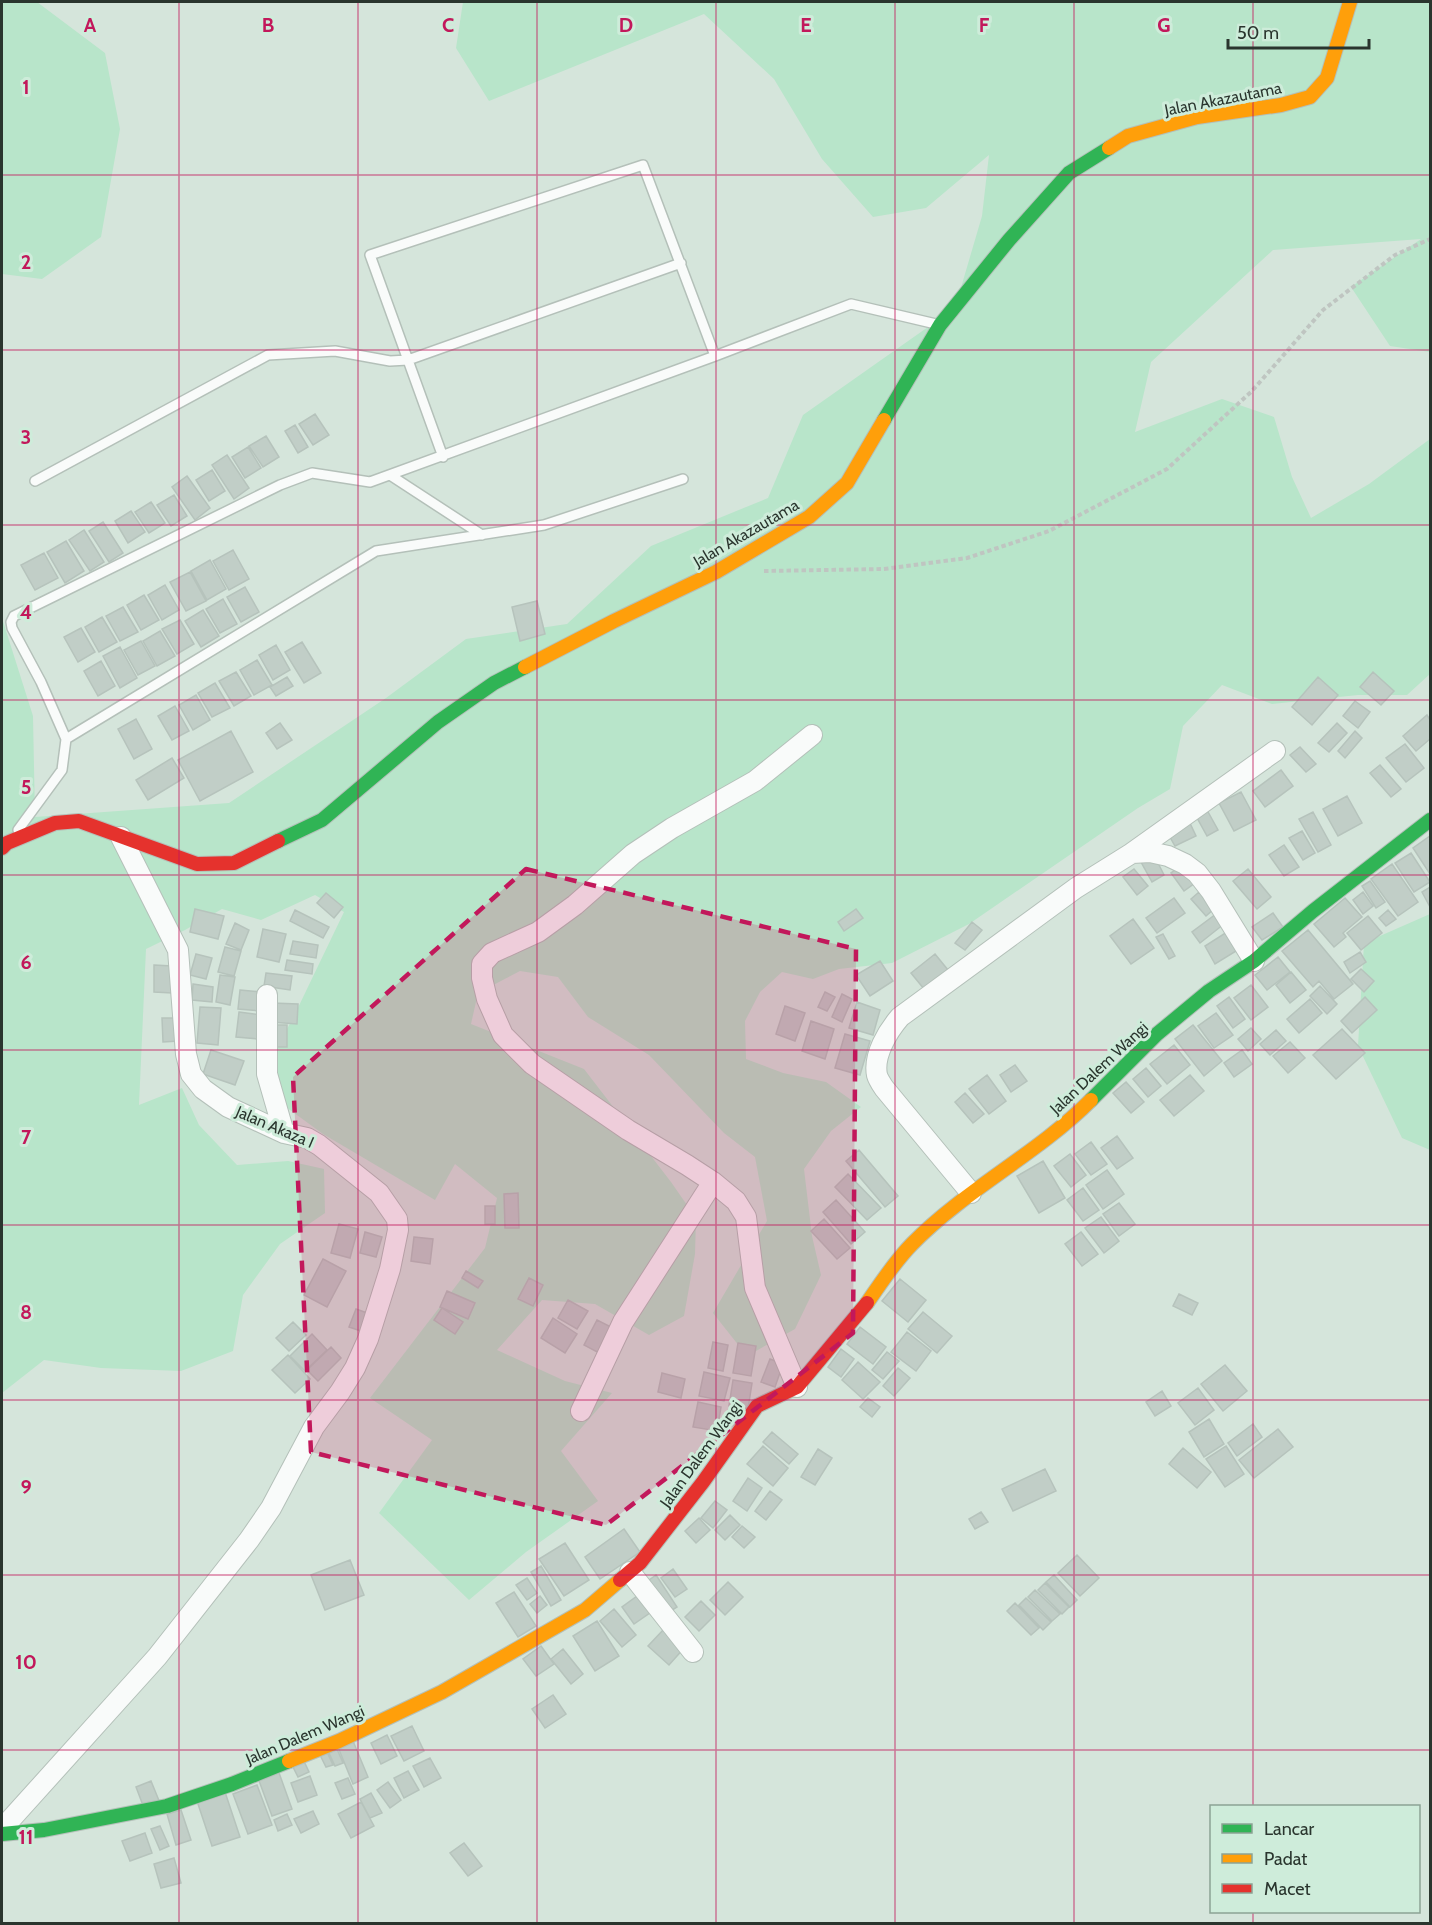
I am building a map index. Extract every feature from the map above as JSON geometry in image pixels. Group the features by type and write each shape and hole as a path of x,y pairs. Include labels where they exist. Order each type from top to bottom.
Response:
{"street":[{"name":"Jalan Akazautama","path":"4,846 55,823 79,821 197,864 234,863 322,820 438,722 494,682 716,572 809,518 847,483 940,325 1009,240 1069,174 1128,136 1197,117 1281,105 1310,97 1327,78 1350,2"},
{"path":"797,1387 755,1287 746,1217 736,1201 713,1182 628,1130 532,1064 503,1035 487,999 482,978 482,964 492,953 538,932 574,905 633,854 672,828 754,781 812,735"},
{"path":"971,1193 884,1088 878,1075 878,1060 884,1043 900,1017 1076,888 1132,853 1275,751"},
{"name":"Jalan Dalem Wangi","path":"2,1834 44,1830 167,1806 232,1784 339,1742 442,1692 585,1610 640,1563 757,1406 797,1387 865,1306 911,1244 971,1193 1074,1117 1157,1035 1209,992 1254,961 1313,911 1431,820"},
{"name":"Jalan Akaza I","path":"2,1829 157,1657 249,1540 271,1508 314,1427 340,1392 368,1339 390,1269 398,1230 397,1219 379,1193 319,1145 307,1138 284,1133 228,1107 203,1089 191,1074 186,1054 178,950 121,837"},
{"path":"1132,853 1150,852 1168,856 1197,873 1211,891 1254,961"},
{"path":"267,995 267,1074 284,1133"},
{"path":"581,1411 623,1322 713,1182"},
{"path":"630,1572 693,1652"}],"lane":[{"path":"443,457 370,255 643,165 715,356"},
{"path":"35,481 268,355 335,351 390,361 408,360 681,263"},
{"path":"4,846 62,771 66,740 41,682 12,628 11,622 14,616 280,484 312,473 370,482 443,457 851,304 940,325"},
{"path":"390,475 482,535"},
{"path":"66,740 376,551 544,525 683,479"}],"path":[{"path":"761,571 884,569 967,558 1049,531 1167,469 1252,391 1323,310 1395,255 1431,239"}],"highlighted area":[{"path":"526,869 856,949 853,1333 606,1525 311,1452 293,1077"}],"green space":[{"path":"2,2 37,2 105,53 120,129 101,237 42,279 2,274"},
{"path":"463,2 1430,2 1430,352 1390,346 1351,287 1421,239 1273,250 1151,362 1135,432 1222,399 1274,417 1292,477 1311,518 1369,484 1430,439 1430,674 1407,695 1358,695 1272,704 1222,685 1183,726 1170,789 1138,808 969,924 892,963 839,969 813,979 782,972 760,992 745,1021 746,1059 783,1073 826,1082 861,1107 831,1131 804,1169 812,1236 821,1275 795,1329 747,1356 713,1313 767,1221 755,1157 724,1133 649,1055 588,1017 558,977 520,971 478,993 471,1024 584,1069 696,1218 695,1254 684,1316 649,1335 595,1304 542,1300 497,1350 565,1381 612,1393 561,1451 598,1501 526,1552 469,1600 379,1513 432,1440 370,1398 485,1248 497,1198 455,1164 435,1200 323,1134 275,1099 273,1055 344,912 315,895 261,920 222,909 146,949 139,1105 182,1088 199,1125 237,1165 288,1161 324,1169 325,1213 280,1244 243,1295 233,1351 181,1371 101,1368 44,1360 2,1393 2,618 33,716 35,817 229,803 386,698 466,639 567,624 651,546 768,498 803,415 955,308 982,216 989,155 926,208 873,217 822,159 774,79 704,14 489,101 456,48"},
{"path":"1430,914 1430,1150 1402,1138 1358,1046 1364,943"}],"building":[{"path":"315,414 329,435 313,445 299,424"},
{"path":"295,425 308,447 298,453 285,431"},
{"path":"266,436 279,457 263,467 249,446"},
{"path":"248,447 261,468 245,478 232,457"},
{"path":"227,455 249,488 234,499 212,465"},
{"path":"212,470 225,491 209,501 196,480"},
{"path":"187,476 210,508 195,520 172,487"},
{"path":"174,495 187,516 171,526 157,505"},
{"path":"151,502 165,523 149,533 135,512"},
{"path":"131,511 145,532 128,543 115,521"},
{"path":"103,522 123,553 109,562 89,531"},
{"path":"84,530 104,562 90,571 69,540"},
{"path":"66,541 84,571 65,583 47,552"},
{"path":"233,550 249,579 229,590 213,561"},
{"path":"44,553 58,578 35,590 21,565"},
{"path":"210,560 226,589 207,600 191,571"},
{"path":"190,572 206,601 186,611 170,582"},
{"path":"165,585 179,610 162,620 148,595"},
{"path":"245,587 259,612 241,622 227,597"},
{"path":"144,595 159,620 141,630 127,605"},
{"path":"223,599 237,624 220,633 206,609"},
{"path":"537,601 545,634 520,641 512,607"},
{"path":"123,607 138,632 120,641 106,616"},
{"path":"203,610 219,636 201,647 185,621"},
{"path":"102,617 117,642 99,652 85,627"},
{"path":"180,620 194,644 177,654 162,629"},
{"path":"81,628 95,652 78,662 64,637"},
{"path":"160,631 175,656 157,666 143,641"},
{"path":"141,641 155,666 138,675 124,650"},
{"path":"302,642 321,673 304,683 285,652"},
{"path":"276,645 290,670 273,680 259,655"},
{"path":"120,647 137,678 120,688 103,656"},
{"path":"257,660 272,685 254,695 240,670"},
{"path":"101,661 115,686 98,696 84,671"},
{"path":"236,672 251,696 234,706 219,681"},
{"path":"1373,672 1394,691 1381,705 1360,687"},
{"path":"287,677 293,686 276,696 270,687"},
{"path":"1318,677 1338,695 1312,725 1292,707"},
{"path":"215,683 230,708 212,717 198,693"},
{"path":"196,695 210,720 193,730 179,705"},
{"path":"1355,701 1370,712 1358,728 1343,716"},
{"path":"175,706 189,731 172,740 158,716"},
{"path":"1427,715 1430,720 1430,739 1416,751 1403,736"},
{"path":"136,719 152,749 134,759 118,729"},
{"path":"280,723 292,740 277,749 266,733"},
{"path":"1337,723 1347,733 1329,752 1318,743"},
{"path":"231,731 253,772 200,801 178,760"},
{"path":"1355,731 1362,738 1345,758 1338,751"},
{"path":"1405,744 1424,768 1406,782 1386,758"},
{"path":"1300,747 1316,764 1306,772 1290,755"},
{"path":"172,758 184,778 148,800 136,780"},
{"path":"1380,765 1401,789 1391,797 1370,773"},
{"path":"1281,770 1293,786 1265,807 1253,791"},
{"path":"1241,792 1256,820 1234,831 1219,803"},
{"path":"1347,796 1362,823 1338,836 1323,809"},
{"path":"1207,810 1218,830 1207,836 1196,816"},
{"path":"1313,812 1331,845 1318,852 1299,819"},
{"path":"1188,819 1196,836 1175,846 1166,830"},
{"path":"1302,831 1315,853 1303,860 1289,838"},
{"path":"1430,836 1430,874 1413,848"},
{"path":"1284,845 1299,867 1284,876 1269,855"},
{"path":"1411,853 1430,882 1414,892 1395,863"},
{"path":"1154,855 1164,875 1152,882 1141,862"},
{"path":"1392,864 1418,902 1398,916 1371,879"},
{"path":"1182,865 1195,883 1184,891 1171,873"},
{"path":"1134,869 1148,886 1137,895 1123,877"},
{"path":"1248,869 1271,897 1257,909 1233,881"},
{"path":"1370,881 1385,902 1376,908 1362,886"},
{"path":"1430,887 1430,907 1422,892"},
{"path":"1199,892 1214,909 1206,916 1191,899"},
{"path":"1363,892 1373,906 1363,914 1353,900"},
{"path":"326,893 343,907 334,918 317,903"},
{"path":"1174,898 1185,913 1157,933 1146,918"},
{"path":"1345,898 1362,917 1343,933 1346,937 1334,947 1314,924"},
{"path":"195,909 224,916 218,939 190,932"},
{"path":"856,909 863,918 844,931 838,922"},
{"path":"295,910 329,927 323,938 290,921"},
{"path":"1388,910 1396,919 1386,926 1379,918"},
{"path":"1273,913 1283,927 1262,940 1252,927"},
{"path":"1216,914 1224,924 1200,943 1192,932"},
{"path":"1368,916 1382,933 1361,950 1347,933"},
{"path":"1133,919 1154,948 1131,964 1110,936"},
{"path":"972,922 982,930 965,950 955,943"},
{"path":"235,923 249,930 241,950 226,944"},
{"path":"263,929 286,934 279,962 257,957"},
{"path":"1230,930 1241,948 1215,964 1205,946"},
{"path":"1308,930 1353,984 1334,999 1319,981 1313,987 1282,951"},
{"path":"1163,934 1175,956 1169,959 1156,937"},
{"path":"293,941 318,945 316,958 290,954"},
{"path":"225,947 241,951 234,976 218,972"},
{"path":"1360,952 1366,962 1350,973 1344,962"},
{"path":"196,954 212,958 206,979 190,975"},
{"path":"935,954 948,970 924,989 911,973"},
{"path":"1278,957 1290,972 1267,990 1255,975"},
{"path":"287,960 313,964 312,974 285,970"},
{"path":"880,961 893,981 870,996 856,975"},
{"path":"154,965 172,966 172,993 154,992"},
{"path":"1361,969 1374,981 1364,992 1351,979"},
{"path":"1291,972 1306,990 1290,1003 1276,985"},
{"path":"266,973 292,976 290,990 264,986"},
{"path":"220,975 235,977 230,1005 216,1002"},
{"path":"193,984 213,987 212,1002 192,1000"},
{"path":"1251,985 1268,1007 1251,1020 1234,998"},
{"path":"1320,986 1337,1004 1327,1014 1310,996"},
{"path":"240,990 262,992 261,1011 238,1009"},
{"path":"825,992 835,997 827,1011 818,1007"},
{"path":"842,994 852,999 842,1022 832,1017"},
{"path":"1229,997 1245,1019 1233,1028 1217,1006"},
{"path":"1365,997 1377,1010 1352,1033 1341,1021"},
{"path":"1310,999 1322,1013 1299,1033 1287,1019"},
{"path":"857,1002 880,1010 873,1035 849,1028"},
{"path":"272,1003 298,1004 297,1024 271,1022"},
{"path":"785,1006 805,1013 795,1041 776,1034"},
{"path":"200,1007 221,1008 218,1045 197,1043"},
{"path":"239,1012 261,1015 258,1039 236,1037"},
{"path":"1216,1013 1233,1035 1214,1048 1198,1026"},
{"path":"162,1018 177,1018 179,1041 163,1042"},
{"path":"811,1021 834,1029 825,1059 802,1051"},
{"path":"272,1025 287,1025 287,1047 272,1047"},
{"path":"1193,1025 1222,1061 1204,1076 1175,1039"},
{"path":"1251,1028 1261,1039 1248,1051 1238,1039"},
{"path":"1342,1029 1365,1053 1336,1079 1313,1055"},
{"path":"1276,1030 1286,1041 1270,1055 1260,1044"},
{"path":"845,1034 870,1041 860,1075 835,1068"},
{"path":"1290,1042 1305,1058 1288,1073 1273,1056"},
{"path":"1174,1045 1190,1065 1167,1084 1150,1064"},
{"path":"211,1050 244,1061 235,1085 203,1074"},
{"path":"1242,1050 1252,1064 1234,1077 1224,1063"},
{"path":"1015,1065 1027,1081 1011,1092 1000,1075"},
{"path":"1146,1068 1161,1086 1148,1097 1133,1079"},
{"path":"987,1075 1006,1101 989,1114 969,1089"},
{"path":"1190,1075 1204,1091 1174,1116 1160,1100"},
{"path":"1126,1082 1144,1102 1131,1113 1113,1093"},
{"path":"965,1093 984,1114 973,1123 955,1102"},
{"path":"1117,1136 1133,1158 1117,1169 1101,1148"},
{"path":"1091,1142 1107,1164 1091,1175 1075,1154"},
{"path":"859,1150 898,1196 885,1207 846,1161"},
{"path":"1070,1154 1086,1175 1071,1187 1054,1166"},
{"path":"1043,1161 1065,1198 1039,1213 1017,1176"},
{"path":"1107,1170 1124,1194 1103,1209 1086,1185"},
{"path":"848,1174 881,1208 867,1220 835,1187"},
{"path":"1083,1188 1099,1210 1083,1221 1067,1200"},
{"path":"518,1193 519,1228 505,1228 504,1194"},
{"path":"836,1200 865,1232 851,1244 823,1212"},
{"path":"1119,1203 1135,1224 1119,1236 1103,1214"},
{"path":"485,1206 495,1206 495,1224 485,1224"},
{"path":"1101,1217 1119,1241 1104,1253 1085,1228"},
{"path":"824,1219 850,1248 837,1259 811,1231"},
{"path":"339,1224 358,1229 350,1258 331,1253"},
{"path":"365,1232 382,1237 376,1257 360,1253"},
{"path":"1081,1232 1098,1254 1082,1266 1065,1244"},
{"path":"414,1237 433,1239 430,1264 411,1261"},
{"path":"323,1259 346,1271 327,1307 304,1295"},
{"path":"466,1271 483,1281 478,1288 462,1278"},
{"path":"529,1278 543,1285 533,1306 518,1299"},
{"path":"900,1279 926,1300 908,1322 882,1301"},
{"path":"447,1291 475,1303 468,1319 440,1307"},
{"path":"1179,1294 1198,1303 1192,1315 1173,1306"},
{"path":"568,1300 588,1311 577,1329 558,1318"},
{"path":"442,1308 463,1322 455,1334 434,1320"},
{"path":"356,1309 370,1314 364,1332 349,1327"},
{"path":"923,1312 952,1336 937,1353 908,1329"},
{"path":"553,1318 577,1334 565,1353 541,1338"},
{"path":"597,1320 613,1328 601,1354 584,1345"},
{"path":"293,1322 306,1335 289,1351 276,1338"},
{"path":"860,1327 886,1347 873,1364 847,1344"},
{"path":"907,1332 931,1351 916,1371 891,1352"},
{"path":"312,1334 327,1350 305,1371 290,1356"},
{"path":"713,1342 728,1345 723,1371 708,1368"},
{"path":"738,1343 756,1346 751,1376 733,1373"},
{"path":"331,1347 341,1358 318,1381 307,1370"},
{"path":"841,1349 854,1359 841,1377 828,1367"},
{"path":"887,1352 899,1361 883,1379 872,1370"},
{"path":"288,1355 310,1379 295,1393 272,1370"},
{"path":"770,1359 783,1364 775,1387 761,1382"},
{"path":"858,1362 880,1382 863,1399 842,1380"},
{"path":"1225,1365 1247,1391 1223,1411 1201,1384"},
{"path":"898,1368 910,1378 894,1396 883,1386"},
{"path":"704,1372 730,1378 724,1401 699,1396"},
{"path":"662,1373 685,1379 681,1398 658,1392"},
{"path":"733,1380 752,1383 748,1409 729,1406"},
{"path":"1198,1388 1214,1410 1195,1425 1178,1403"},
{"path":"1162,1391 1171,1406 1155,1416 1146,1402"},
{"path":"868,1398 880,1407 872,1417 860,1407"},
{"path":"698,1402 721,1407 717,1431 693,1427"},
{"path":"1209,1419 1224,1444 1204,1457 1189,1432"},
{"path":"1253,1424 1262,1437 1237,1456 1228,1443"},
{"path":"1278,1429 1293,1447 1254,1478 1239,1460"},
{"path":"772,1432 798,1454 789,1464 763,1442"},
{"path":"763,1446 788,1468 773,1486 747,1464"},
{"path":"1226,1446 1244,1474 1225,1487 1206,1459"},
{"path":"1183,1448 1211,1472 1197,1488 1169,1464"},
{"path":"818,1449 832,1458 815,1485 801,1477"},
{"path":"1045,1469 1056,1491 1013,1511 1002,1489"},
{"path":"748,1478 762,1488 747,1511 733,1501"},
{"path":"770,1491 782,1500 766,1520 755,1511"},
{"path":"715,1501 727,1510 713,1528 701,1518"},
{"path":"981,1512 988,1522 975,1529 969,1519"},
{"path":"730,1515 740,1525 725,1540 715,1530"},
{"path":"699,1518 710,1530 696,1543 685,1531"},
{"path":"742,1526 755,1537 744,1548 732,1537"},
{"path":"624,1529 640,1552 600,1579 585,1557"},
{"path":"565,1543 589,1580 564,1596 539,1559"},
{"path":"1077,1555 1099,1578 1080,1596 1058,1573"},
{"path":"350,1560 364,1595 325,1610 311,1575"},
{"path":"541,1566 561,1600 551,1606 531,1572"},
{"path":"673,1569 687,1589 675,1597 661,1578"},
{"path":"656,1575 677,1607 666,1614 645,1583"},
{"path":"1054,1575 1077,1600 1070,1607 1046,1582"},
{"path":"527,1578 537,1593 527,1600 516,1585"},
{"path":"728,1582 743,1597 725,1615 710,1600"},
{"path":"1045,1583 1069,1607 1062,1614 1038,1590"},
{"path":"1035,1590 1060,1614 1052,1621 1028,1597"},
{"path":"644,1591 657,1608 634,1624 622,1607"},
{"path":"514,1592 536,1626 518,1637 496,1603"},
{"path":"540,1596 547,1605 537,1613 530,1604"},
{"path":"1026,1598 1051,1622 1043,1630 1019,1605"},
{"path":"701,1601 715,1615 699,1631 685,1617"},
{"path":"1015,1603 1039,1628 1031,1635 1007,1611"},
{"path":"614,1609 636,1635 622,1647 600,1621"},
{"path":"597,1621 619,1656 595,1671 573,1636"},
{"path":"664,1629 685,1647 669,1665 648,1646"},
{"path":"541,1646 554,1664 536,1676 523,1659"},
{"path":"563,1649 583,1674 571,1684 551,1659"},
{"path":"553,1695 566,1714 545,1728 532,1709"},
{"path":"412,1726 424,1751 404,1761 391,1736"},
{"path":"387,1735 397,1756 381,1764 371,1743"},
{"path":"353,1741 368,1777 353,1784 338,1747"},
{"path":"337,1749 343,1763 335,1766 329,1753"},
{"path":"327,1752 333,1765 326,1767 320,1755"},
{"path":"302,1757 309,1772 298,1777 291,1763"},
{"path":"430,1758 441,1778 424,1787 413,1766"},
{"path":"278,1770 292,1809 272,1816 258,1778"},
{"path":"408,1771 419,1790 404,1798 394,1778"},
{"path":"310,1776 317,1795 298,1802 291,1783"},
{"path":"348,1778 355,1794 342,1799 335,1783"},
{"path":"151,1781 160,1803 144,1808 136,1787"},
{"path":"388,1782 401,1800 390,1808 377,1790"},
{"path":"257,1785 272,1825 248,1834 233,1794"},
{"path":"224,1789 240,1837 212,1846 196,1798"},
{"path":"371,1793 382,1813 370,1818 360,1799"},
{"path":"361,1802 374,1826 351,1838 338,1814"},
{"path":"181,1810 191,1840 176,1845 167,1814"},
{"path":"313,1811 319,1824 301,1833 294,1819"},
{"path":"287,1814 292,1825 278,1831 274,1820"},
{"path":"160,1826 169,1846 160,1850 151,1829"},
{"path":"145,1833 152,1853 130,1861 122,1841"},
{"path":"464,1843 482,1866 468,1876 450,1853"},
{"path":"174,1858 181,1883 161,1888 154,1864"}],"traffic: fast":[{"path":"884,420 940,325 1009,240 1069,173 1109,148"},
{"path":"278,841 322,820 438,722 494,683 525,667"},
{"path":"1091,1100 1157,1034 1209,991 1254,961 1313,911 1430,820"},
{"path":"2,1834 44,1830 167,1806 232,1784 289,1761"}],"traffic: slow":[{"path":"1109,148 1128,136 1197,117 1281,105 1310,97 1327,78 1350,2"},
{"path":"525,667 716,572 809,517 847,483 884,420"},
{"path":"867,1303 888,1272 933,1224 1048,1138 1091,1100"},
{"path":"289,1761 339,1741 442,1692 585,1610 620,1580"}],"traffic: jam":[{"path":"2,848 7,843 55,823 79,821 197,864 234,863 278,841"},
{"path":"620,1580 640,1563 703,1482 757,1406 797,1387 867,1303"}]}
